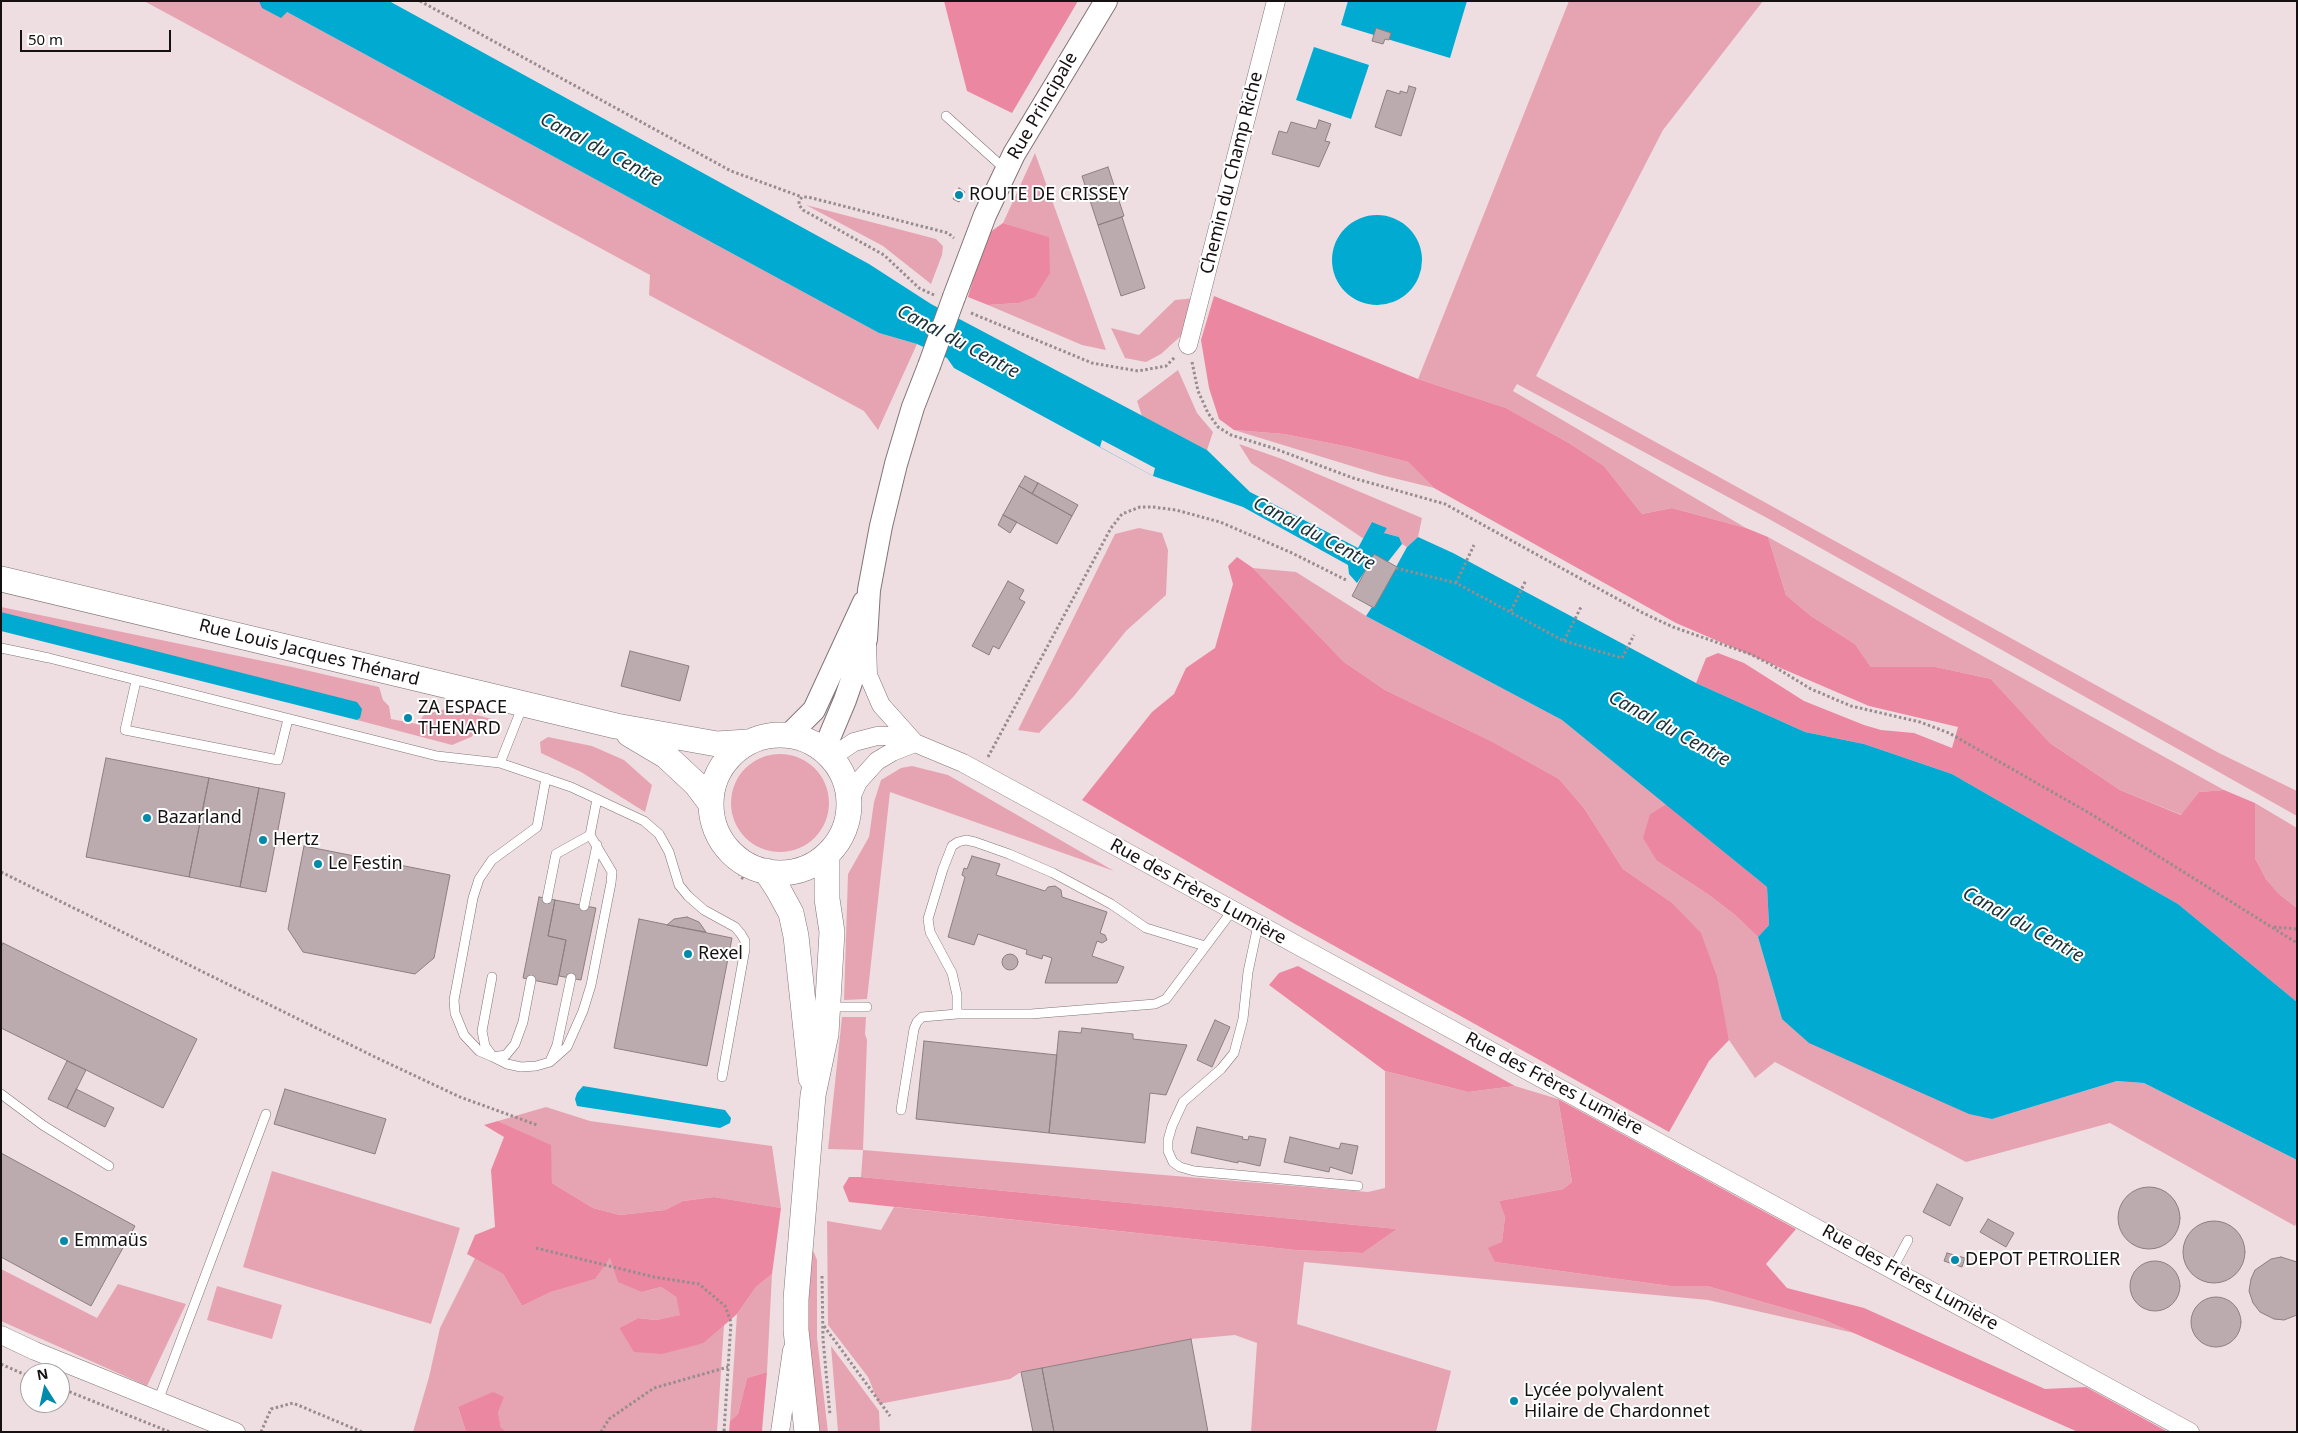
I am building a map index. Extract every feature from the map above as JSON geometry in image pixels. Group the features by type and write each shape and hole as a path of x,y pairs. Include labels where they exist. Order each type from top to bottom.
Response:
{"main road":[{"name":"Rue Louis Jacques Thénard","path":"1,579 616,726 717,744 748,742"},
{"name":"Rue Louis Jacques Thénard","path":"616,726 666,756 696,784 711,804"},
{"path":"757,877 798,870 814,864 827,855 845,830 850,800 844,777 828,754 802,737 789,735 768,736 748,742 738,749 721,768 715,779 711,804 713,821 719,836 729,850 752,867 757,877 791,912 796,936 813,1095"},
{"path":"807,1432 796,1330 798,1258 813,1095 826,1034 828,1007 832,932 827,899 827,855"}],"street":[{"name":"Rue Principale","path":"869,590 881,526 896,464 913,407 985,215 1006,170 1106,1"},
{"name":"Chemin du Champ Riche","path":"1188,345 1276,1"},
{"path":"828,754 866,639 869,590"},
{"path":"789,735 814,710 869,590"},
{"name":"Rue des Frères Lumière","path":"866,639 868,675 881,705 915,743"},
{"name":"Rue des Frères Lumière","path":"828,754 854,742 877,736 891,736 948,756 1893,1268 2190,1432"},
{"path":"850,800 858,782 877,761 892,752 915,743"},
{"path":"780,1432 785,1386 796,1330"},
{"path":"2,1338 236,1432"}],"lane":[{"path":"946,116 1006,170"},
{"path":"1,648 50,658 437,756 500,763 546,778 644,821 659,834 669,852 679,885 704,910 735,927 745,941 722,1077"},
{"path":"136,681 125,730 278,760 288,719"},
{"path":"500,763 523,704"},
{"path":"546,778 537,827 492,860 478,879 454,1000 455,1013 464,1035 479,1052 507,1064 521,1067 536,1066 550,1062 567,1047 591,985 612,872 590,834 597,800"},
{"path":"547,899 556,854 590,834"},
{"path":"957,1014 957,995 952,973 930,932 928,919 943,869 952,846 958,842 966,840 975,842 1053,872 1103,899 1146,928 1205,946"},
{"path":"584,906 597,845"},
{"path":"901,1110 916,1022 922,1017 957,1014 1031,1014 1155,1004 1166,999 1232,910"},
{"path":"1258,925 1248,972 1243,1019 1234,1052 1221,1069 1183,1102 1172,1126 1168,1140 1168,1151 1173,1162 1180,1167 1194,1171 1358,1186"},
{"path":"492,977 482,1031 485,1046 493,1058"},
{"path":"550,1062 557,1045 571,978"},
{"path":"493,1058 506,1055 515,1044 523,1022 531,980"},
{"path":"828,1007 867,1007"},
{"path":"1,1094 44,1126 108,1166"},
{"path":"158,1401 266,1114"},
{"path":"1893,1268 1908,1240"}],"path":[{"path":"420,1 731,172 802,197"},
{"path":"1188,345 1198,391 1208,414 1218,427 1230,435 1273,448 1353,478 1445,504 1673,627 1750,654 1811,689 1851,706 1920,722 1949,733 2091,814 2297,943"},
{"path":"980,773 1111,528 1122,514 1140,508 1153,507 1176,510 1220,522 1290,552 1346,580"},
{"path":"1456,583 1474,546"},
{"path":"1396,568 1456,583 1564,641 1622,658 1634,635"},
{"path":"1511,612 1526,580"},
{"path":"1564,641 1581,608"},
{"path":"729,850 741,877 757,877"},
{"path":"1,872 375,1057 460,1097 537,1125"},
{"path":"2274,927 2297,929"},
{"path":"536,1248 654,1278 699,1284 725,1306 731,1322 724,1432"},
{"path":"823,1325 890,1416"},
{"path":"1,1364 20,1373"},
{"path":"601,1432 608,1419 654,1388 728,1367"},
{"path":"70,1392 170,1432"},
{"path":"261,1432 271,1409 293,1403 362,1432"}],"shaded area":[{"path":"144,1 259,1 287,12 879,333 917,344 878,430 864,411 649,295 650,275"},
{"path":"944,1 1078,1 1012,113 967,91"},
{"path":"1569,1 1763,1 1663,130 1536,376 2219,753 2297,791 2297,816 1769,519 1517,384 1513,391 1746,528 1672,508 1642,514 1604,466 1569,443 1506,408 1418,379"},
{"path":"1035,153 1106,350 1082,345 988,305 1018,303 1048,237 1003,223"},
{"path":"806,205 936,239 943,246 942,255 931,284 883,246"},
{"path":"1003,223 1049,237 1050,273 1035,297 1018,303 988,305 968,297 986,235"},
{"path":"1214,296 1418,379 1506,408 1569,443 1604,466 1642,514 1672,508 1746,528 1768,537 1786,595 1811,616 1855,644 1871,667 1936,667 1991,679 2050,743 2120,790 2181,815 2199,792 2224,790 2255,803 2255,858 2266,879 2279,894 2297,908 2297,1002 2178,904 1952,774 1864,744 1805,732 1696,683 1706,658 1718,653 1744,663 1804,701 1864,725 1881,730 1914,733 1952,748 1958,727 1869,706 1676,623 1434,488 1408,462 1349,447 1284,434 1234,430 1219,419 1209,388 1201,340"},
{"path":"1195,298 1183,334 1161,354 1146,362 1125,358 1111,328 1139,335 1175,300"},
{"path":"1178,370 1197,413 1213,432 1207,450 1142,416 1137,401"},
{"path":"1234,430 1284,434 1349,447 1408,462 1434,488 1381,475"},
{"path":"1239,444 1282,459 1422,518 1418,537 1407,547 1402,544 1399,537 1384,533 1387,528 1372,522 1364,539 1251,463"},
{"path":"1139,528 1162,533 1168,550 1166,595 1126,631 1074,696 1039,733 1018,730 1115,534"},
{"path":"1768,537 2224,790 2199,792 2182,815 2120,790 2050,743 1991,679 1936,667 1871,667 1855,644 1811,616 1786,595"},
{"path":"1237,557 1253,568 1344,662 1385,690 1493,742 1559,779 1584,808 1623,869 1671,902 1701,933 1717,977 1729,1040 1709,1061 1669,1132 1295,924 1082,800 1152,712 1174,694 1186,668 1215,648 1233,584 1228,566"},
{"path":"1253,568 1296,572 1366,616 1562,720 1666,804 1650,814 1657,861 1709,895 1735,915 1758,937 1782,1019 1992,1119 2117,1081 2144,1083 2297,1160 2297,1222 2295,1226 2110,1123 1966,1162 1775,1062 1755,1078 1729,1040 1724,1018 1671,902 1623,869 1584,808 1559,779 1493,742 1385,690 1344,662"},
{"path":"1,607 292,667 379,687 383,700 389,706 391,719 417,724 424,715 449,708 492,719 471,737 452,745 357,720 360,718 1,612"},
{"path":"548,737 592,746 624,760 652,785 645,812 581,772 541,753 540,742"},
{"path":"780,754 799,757 815,768 826,784 829,803 826,822 815,838 799,849 780,852 761,849 745,838 734,822 731,803 734,784 745,768 761,757"},
{"path":"912,766 948,775 1114,871 890,792 867,999 844,1000 848,874 869,837 874,802 881,780 901,768"},
{"path":"2255,803 2297,828 2297,908 2279,894 2266,879 2255,858"},
{"path":"1666,804 1767,887 1769,925 1758,937 1735,915 1709,895 1657,861 1643,838 1650,814"},
{"path":"1298,966 1515,1086 1468,1092 1385,1071 1269,985 1279,973"},
{"path":"842,1017 866,1017 865,1034 867,1040 863,1150 828,1149"},
{"path":"1385,1071 1468,1092 1515,1086 1558,1099 1572,1182 1563,1189 1499,1201 1505,1217 1502,1243 1495,1262 1670,1286 1707,1286 1822,1319 1854,1333 1708,1300 1304,1262 1297,1324 1451,1371 1436,1432 1251,1432 1257,1343 1235,1335 1191,1339 1021,1372 1010,1379 879,1404 868,1377 828,1325 827,1221 881,1230 894,1207 1295,1250 1363,1253 1397,1229 861,1177 863,1150 1368,1192 1385,1188"},
{"path":"1558,1099 1796,1229 1766,1264 1787,1288 1864,1308 2045,1389 2086,1387 2168,1432 2078,1432 1822,1319 1707,1286 1670,1286 1495,1262 1488,1248 1502,1242 1505,1217 1499,1201 1563,1189 1572,1182"},
{"path":"546,1107 590,1121 772,1146 781,1208 714,1197 683,1201 665,1210 620,1215 593,1208 552,1183 550,1145 498,1121"},
{"path":"498,1121 551,1145 552,1183 593,1208 620,1215 665,1210 683,1201 714,1197 781,1208 772,1274 756,1287 737,1314 704,1343 662,1354 634,1352 619,1328 638,1318 656,1320 680,1315 676,1297 661,1287 642,1292 618,1282 610,1258 595,1279 551,1292 522,1306 503,1274 467,1254 475,1235 495,1227 491,1170 504,1137 484,1125"},
{"path":"272,1171 460,1228 431,1324 243,1267"},
{"path":"849,1177 1397,1229 1363,1253 1295,1250 849,1202 843,1187"},
{"path":"809,1240 817,1260 817,1338 828,1432 819,1432 809,1337"},
{"path":"475,1258 503,1274 522,1306 551,1292 594,1279 610,1258 642,1292 661,1287 676,1297 681,1315 656,1320 638,1318 619,1328 635,1352 704,1343 724,1325 717,1432 507,1432 501,1429 498,1412 458,1407 466,1432 413,1432 429,1377 440,1328"},
{"path":"1,1269 97,1318 118,1284 186,1304 147,1386 1,1321"},
{"path":"772,1274 767,1372 747,1378 738,1414 730,1421 737,1314 756,1287"},
{"path":"217,1286 282,1305 272,1339 207,1320"},
{"path":"831,1346 879,1411 880,1432 838,1432"},
{"path":"767,1372 762,1431 729,1432 730,1421 738,1414 747,1378"},
{"path":"493,1392 504,1397 498,1412 501,1428 507,1432 466,1432 458,1407"}],"water":[{"name":"Canal du Centre","path":"259,1 389,1 869,264 931,304 1207,450 1250,492 1358,548 1372,522 1387,528 1384,533 1399,537 1402,544 1387,563 1396,567 1407,547 1418,537 1453,553 1696,683 1805,732 1864,744 1952,774 2178,904 2297,1002 2297,1160 2144,1083 2117,1081 1992,1119 1969,1114 1809,1043 1782,1019 1758,937 1769,925 1767,887 1562,720 1366,616 1388,583 1365,571 1357,583 1349,574 1348,565 1243,507 1153,476 954,368 947,358 917,344 879,333 287,12 281,18 262,8"},
{"path":"1348,1 1467,1 1450,58 1341,25"},
{"path":"1314,47 1369,65 1351,119 1296,100"},
{"path":"1377,215 1386,216 1402,223 1414,235 1421,251 1421,269 1414,285 1402,297 1386,304 1377,305 1368,304 1352,297 1340,285 1333,269 1332,260 1333,251 1340,235 1352,223 1368,216"},
{"path":"1,612 357,702 362,709 360,718 357,720 1,631"},
{"path":"583,1086 725,1110 731,1118 730,1123 720,1128 577,1106 575,1099"}],"pier":[{"path":"1102,440 1155,468 1153,476 1100,447"}],"building":[{"path":"1376,28 1391,33 1389,40 1385,39 1383,44 1372,41"},
{"path":"1409,86 1416,88 1401,136 1375,127 1387,90 1400,94 1400,91 1407,93"},
{"path":"1319,120 1331,124 1325,141 1330,142 1319,167 1272,154 1279,131 1287,133 1291,122 1316,129"},
{"path":"1108,167 1124,216 1098,225 1082,176"},
{"name":"ROUTE DE CRISSEY","path":"959,188 965,192 959,202 953,199"},
{"path":"1122,217 1145,288 1121,296 1098,225"},
{"path":"1025,476 1038,483 1032,494 1019,486"},
{"path":"1038,483 1078,505 1072,516 1032,494"},
{"path":"1019,486 1072,516 1057,544 1003,515"},
{"path":"1003,515 1017,522 1010,533 998,525"},
{"path":"1374,554 1397,567 1374,608 1352,596"},
{"path":"1008,581 1024,590 1019,599 1025,602 999,649 993,646 989,655 972,646"},
{"path":"630,651 689,666 680,701 621,686"},
{"name":"Bazarland","path":"106,758 209,778 189,877 86,857"},
{"path":"209,778 259,788 240,887 189,877"},
{"name":"Hertz","path":"259,788 285,793 266,892 240,887"},
{"path":"304,846 450,875 434,958 415,974 303,952 288,929"},
{"path":"972,856 1000,864 996,875 1045,891 1048,887 1055,886 1061,890 1062,897 1107,912 1100,933 1105,935 1107,940 1102,943 1097,941 1092,956 1124,967 1117,983 1045,983 1052,958 1043,955 1042,959 1026,954 1027,950 978,934 974,945 948,937 965,877 962,875 964,868 967,869"},
{"path":"539,897 555,900 548,936 566,940 557,985 523,978"},
{"path":"555,900 596,908 581,980 559,976 566,940 548,936"},
{"path":"687,917 699,922 706,932 667,925 674,919"},
{"path":"639,919 732,938 707,1066 614,1048"},
{"path":"3,943 197,1039 163,1108 1,1028 1,947"},
{"path":"1010,954 1016,956 1018,962 1016,968 1010,970 1004,968 1002,962 1004,956"},
{"path":"1215,1020 1230,1027 1212,1067 1197,1060"},
{"path":"1082,1028 1133,1034 1133,1039 1187,1045 1166,1095 1150,1093 1145,1143 1049,1133 1059,1031 1081,1033"},
{"path":"924,1041 1057,1055 1049,1133 916,1119"},
{"path":"67,1061 86,1070 67,1108 48,1099"},
{"path":"76,1089 114,1108 105,1127 67,1108"},
{"path":"285,1089 386,1119 375,1154 274,1124"},
{"path":"1197,1127 1243,1137 1242,1139 1248,1140 1249,1136 1266,1139 1260,1166 1191,1153"},
{"path":"1290,1137 1339,1149 1341,1143 1358,1146 1352,1174 1330,1167 1329,1172 1284,1162"},
{"name":"Emmaüs","path":"1,1153 135,1226 91,1306 1,1257"},
{"path":"1937,1184 1963,1198 1950,1226 1923,1212"},
{"path":"2149,1187 2161,1189 2171,1196 2178,1206 2180,1218 2178,1230 2171,1240 2161,1247 2149,1249 2137,1247 2127,1240 2120,1230 2118,1218 2120,1206 2127,1196 2137,1189"},
{"path":"1988,1219 2014,1233 2006,1247 1980,1232"},
{"path":"2214,1221 2226,1223 2236,1230 2243,1240 2245,1252 2243,1264 2236,1274 2226,1281 2214,1283 2202,1281 2192,1274 2185,1264 2183,1252 2185,1240 2192,1230 2202,1223"},
{"name":"DEPOT PETROLIER","path":"1947,1253 1965,1258 1962,1267 1944,1261"},
{"path":"2281,1257 2297,1262 2297,1315 2284,1320 2274,1319 2260,1312 2253,1303 2249,1291 2255,1270 2271,1259"},
{"path":"2150,1261 2160,1261 2173,1268 2180,1281 2180,1291 2173,1304 2160,1311 2150,1311 2141,1307 2134,1300 2130,1291 2130,1281 2134,1272 2141,1265"},
{"path":"2211,1297 2221,1297 2234,1304 2241,1317 2241,1327 2234,1340 2221,1347 2211,1347 2202,1343 2195,1336 2191,1327 2191,1317 2195,1308 2202,1301"},
{"path":"1191,1339 1208,1432 1054,1432 1042,1368"},
{"path":"1042,1368 1054,1432 1033,1432 1021,1372"}],"place":[{"name":"ROUTE DE CRISSEY","path":"959,195"},
{"name":"ZA ESPACE THENARD","path":"408,718"},
{"name":"Bazarland","path":"147,818"},
{"name":"Hertz","path":"263,840"},
{"name":"Le Festin","path":"318,864"},
{"name":"Rexel","path":"688,954"},
{"name":"Emmaüs","path":"64,1241"},
{"name":"DEPOT PETROLIER","path":"1955,1260"},
{"name":"Lycée polyvalent Hilaire de Chardonnet","path":"1514,1401"}]}
